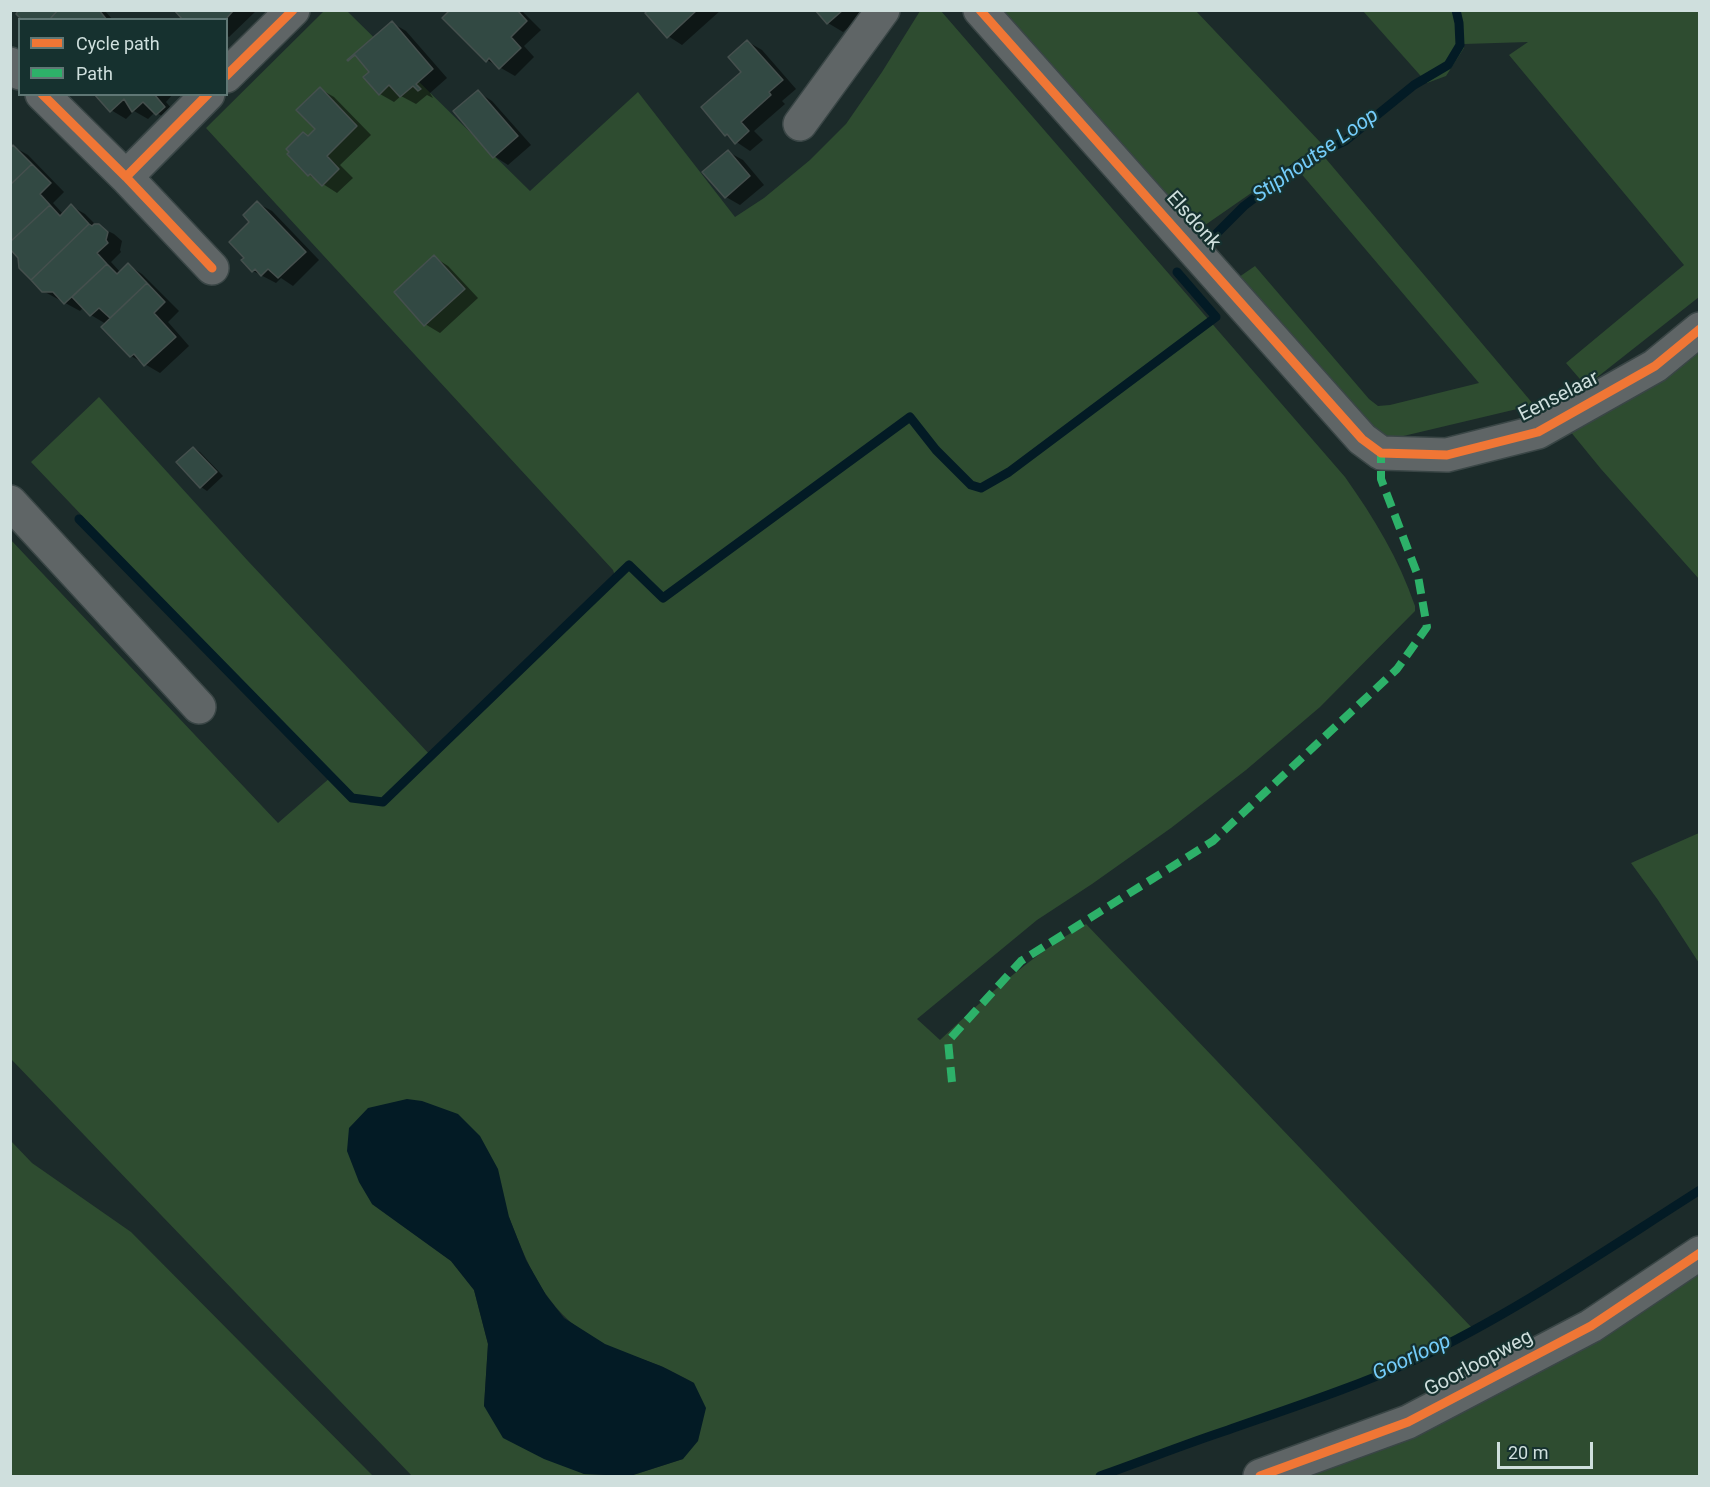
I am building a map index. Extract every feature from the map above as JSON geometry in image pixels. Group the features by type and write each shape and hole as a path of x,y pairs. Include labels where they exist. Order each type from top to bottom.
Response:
{"street":[{"path":"228,74 292,10"},
{"path":"800,124 883,10"},
{"name":"Elsdonk","path":"980,10 1362,439 1381,453"},
{"path":"44,96 126,177 212,268"},
{"path":"126,177 206,96"},
{"name":"Eenselaar","path":"1381,453 1447,454 1538,432 1655,366 1700,329"},
{"path":"10,502 199,707"},
{"name":"Goorloopweg","path":"1260,1476 1408,1422 1591,1326 1700,1253"}],"green space":[{"path":"324,11 347,11 530,191 638,92 735,217 764,198 810,160 846,124 920,11 941,11 1345,477 1376,523 1393,555 1409,589 1415,611 1320,707 1246,770 1171,828 1037,920 917,1019 940,1040 1028,963 1086,924 1474,1330 1414,1360 1279,1413 1100,1476 630,1476 683,1459 694,1383 661,1366 605,1345 569,1321 544,1291 534,1274 509,1217 372,1204 451,1261 474,1290 488,1344 484,1406 584,1474 627,1476 412,1476 11,1059 10,539 278,823 331,777 31,462 99,397 248,561 432,757 616,579 613,570 206,128"},
{"path":"988,11 1196,11 1321,143 1316,147 1534,405 1395,438 1370,440 1226,286 1255,266 1369,399 1378,406 1479,383 1293,164 1185,239"},
{"path":"1363,11 1699,11 1699,297 1586,386 1566,363 1684,265 1509,55 1528,42 1464,44 1464,48 1446,76 1427,83"},
{"path":"1699,336 1699,579 1570,431"},
{"path":"1699,833 1699,963 1631,863"},
{"path":"11,1141 32,1163 131,1232 373,1476 11,1476"},
{"path":"1699,1267 1699,1476 1309,1476 1445,1421 1575,1349"}],"water":[{"path":"407,1099 422,1101 458,1114 480,1136 498,1169 509,1217 526,1260 546,1295 564,1318 605,1344 663,1367 694,1383 706,1408 698,1441 683,1459 630,1476 584,1474 544,1459 503,1438 484,1406 488,1344 474,1290 451,1261 372,1204 359,1182 347,1151 349,1128 368,1108"}],"building":[{"path":"19,10 58,10 51,18 20,18 16,14"},
{"path":"58,10 99,10 105,18 51,18"},
{"path":"174,10 233,11 227,18 181,18"},
{"path":"450,10 517,10 527,21 511,37 521,48 499,69 489,58 486,62 442,18"},
{"path":"648,10 697,10 667,38 645,13"},
{"path":"815,10 843,10 827,24"},
{"path":"392,21 433,69 416,84 421,89 418,91 413,86 400,97 389,85 379,95 363,77 369,72 355,55 347,60"},
{"path":"747,40 783,80 769,92 771,95 741,122 749,131 735,144 727,134 725,136 701,107 741,72 728,57"},
{"path":"320,87 357,126 327,156 339,169 322,186 310,174 308,176 287,154 289,152 286,149 303,132 308,136 315,129 296,110"},
{"path":"478,90 518,136 493,158 453,111"},
{"path":"96,96 156,96 165,107 156,115 143,102 132,112 124,99 110,112"},
{"path":"13,145 32,164 10,185 10,148"},
{"path":"728,150 750,176 725,198 702,172"},
{"path":"32,164 51,183 40,194 50,205 10,242 10,185"},
{"path":"257,201 306,252 278,278 268,269 261,276 255,269 252,272 241,260 244,258 229,242 249,222 243,215"},
{"path":"71,204 89,224 31,280 19,268 18,258 10,249 10,242 50,205 60,216"},
{"path":"89,224 92,226 99,224 108,232 106,240 108,243 97,253 107,264 64,304 53,292 42,292 31,280"},
{"path":"434,255 465,289 424,326 394,292"},
{"path":"128,263 147,283 110,318 99,308 90,316 72,297 107,264 117,274"},
{"path":"147,283 165,302 154,313 176,337 144,366 134,354 130,357 101,327"},
{"path":"193,447 217,472 200,488 176,462"}],"waterway":[{"name":"Stiphoutse Loop","path":"1203,247 1244,206 1302,162 1345,141 1414,85 1448,65 1460,45 1456,10"},
{"path":"79,519 352,798 383,802 629,565 663,598 910,417 936,450 971,485 981,488 1009,472 1216,317 1177,272"},
{"name":"Goorloop","path":"1100,1476 1323,1397 1415,1360 1525,1301 1700,1190"}],"marked path":[{"path":"952,1082 948,1041 1021,961 1213,841 1397,669 1427,627 1418,576 1381,479 1381,453"}],"cycle path":[{"path":"228,74 293,10"},
{"path":"980,10 1362,439 1381,453 1447,455 1538,432 1655,366 1700,329"},
{"path":"44,96 126,177 212,268"},
{"path":"126,177 206,96"},
{"path":"1260,1476 1408,1422 1591,1326 1700,1253"}]}
